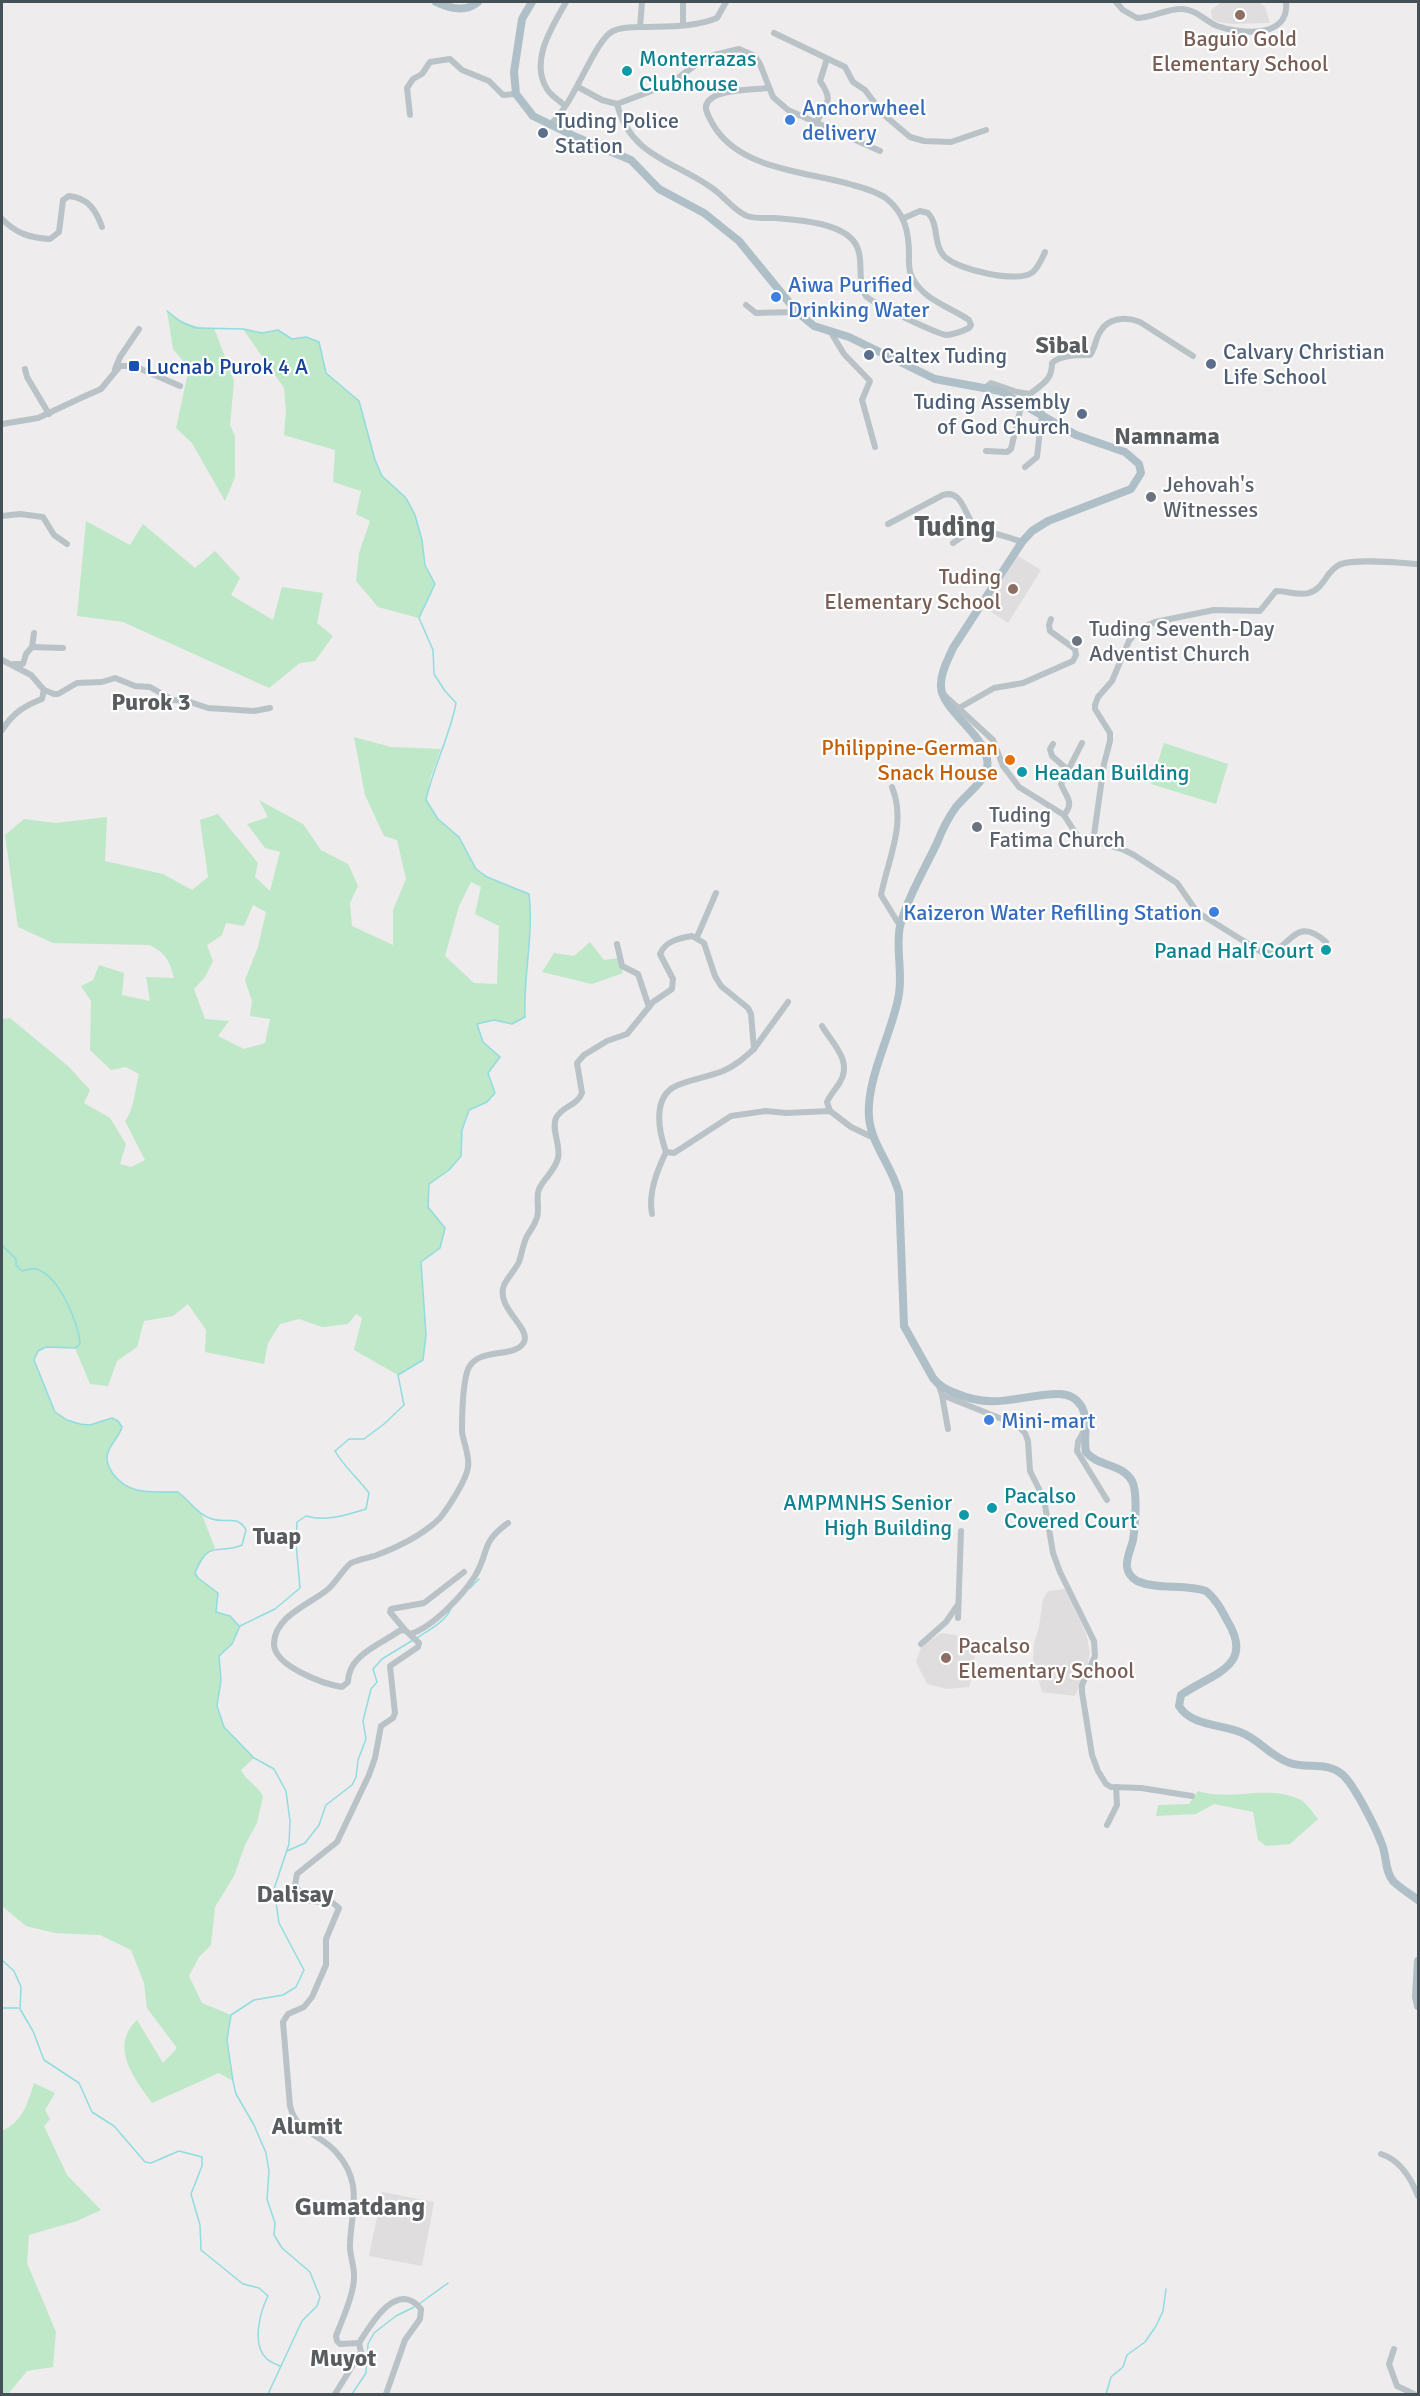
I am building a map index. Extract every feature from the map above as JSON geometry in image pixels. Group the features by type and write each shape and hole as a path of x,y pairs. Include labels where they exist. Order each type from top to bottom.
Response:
{"main road":[{"path":"436,2 448,7 465,9 478,2"},
{"path":"532,2 522,19 514,66 514,81 516,94 533,116 557,129 631,160 659,189 704,213 739,241 797,312 814,326 849,337 935,379 986,387 1022,403 1076,435 1125,452 1139,464 1141,473 1131,489 1048,521 1032,531 1022,542 953,648 942,679 942,693 985,751 987,768 982,778 957,807 943,828 900,926 898,1000 869,1100 868,1115 874,1138 896,1182 898,1193 904,1326 923,1363 939,1386 963,1397 991,1402 1066,1394 1078,1401 1082,1408 1085,1446 1090,1457 1124,1472 1134,1483 1133,1538 1127,1568 1129,1575 1146,1584 1206,1591 1234,1632 1238,1646 1232,1663 1224,1671 1181,1695 1179,1706 1183,1713 1215,1726 1240,1732 1279,1759 1293,1764 1322,1766 1342,1774 1382,1842 1390,1875 1399,1886 1419,1900"},
{"path":"1419,1961 1416,1997 1419,2006"}],"street":[{"path":"564,105 545,86 542,55 549,32 566,2"},
{"path":"640,27 642,2"},
{"path":"683,2 683,25"},
{"path":"557,129 557,119 564,105 578,87 607,35 621,28 683,25 717,18 726,2"},
{"path":"1116,2 1123,10 1137,18 1182,8 1218,26 1252,31 1269,31 1275,28 1286,13 1287,2"},
{"path":"774,33 847,69 853,82 865,90 890,121 910,137 924,141 951,142 986,130"},
{"path":"578,87 602,100 617,104 670,84 698,63 735,48 755,56 773,97 788,110 880,151"},
{"path":"410,115 407,88 422,74 430,62 436,59 450,59 462,70 489,81 503,95 516,94"},
{"path":"816,123 828,98 829,92 820,81 827,59"},
{"path":"617,104 625,126 642,146 666,163 712,187 747,216 809,222 828,226 844,233 855,243 862,270 863,288 869,299 923,327 946,335 969,328 971,325 969,320 928,297 912,278 909,270 909,240 904,218 884,197 865,188 766,163 725,141 706,112 707,104 719,94 768,88"},
{"path":"549,125 557,119"},
{"path":"2,219 11,229 25,236 50,239 59,232 63,200 69,196 88,202 96,211 102,227"},
{"path":"904,218 920,211 931,214 937,243 943,255 952,263 971,271 993,275 1026,275 1035,269 1045,252"},
{"path":"746,304 756,313 797,312"},
{"path":"986,387 991,383 1030,394 1047,383 1052,363 1055,360 1078,355 1090,356 1100,331 1122,318 1132,318 1140,322 1193,356"},
{"path":"114,372 120,357 139,329"},
{"path":"830,331 844,354 870,381 862,400 875,447"},
{"path":"2,424 49,414 101,389 120,366 135,366 180,387"},
{"path":"25,369 27,377 49,414"},
{"path":"986,451 1007,452 1011,449 1022,403"},
{"path":"1025,467 1037,457 1041,414"},
{"path":"888,524 943,495 951,494 958,497 976,527 1022,542"},
{"path":"2,516 20,514 43,517 54,535 67,544"},
{"path":"953,543 976,527"},
{"path":"1093,842 1104,764 1110,741 1110,734 1095,705 1098,697 1112,681 1130,640 1138,630 1155,622 1214,610 1260,611 1276,591 1305,594 1316,590 1334,569 1342,564 1419,564"},
{"path":"959,708 994,688 1023,683 1073,661 1076,655 1075,649 1050,631 1048,625 1052,619"},
{"path":"4,662 23,664 26,654 32,647 34,633"},
{"path":"32,647 63,648"},
{"path":"4,662 31,675 44,690 58,694 77,683 115,678 135,686 150,687 173,700 188,701 208,708 254,711 270,708"},
{"path":"2,730 9,718 18,710 42,699 44,690"},
{"path":"942,693 993,740 1010,778 1019,787 1064,814 1078,837 1129,852 1170,878 1197,912 1263,953 1274,952 1293,934 1300,932 1312,933 1326,942"},
{"path":"1064,814 1070,806 1070,801 1061,784 1082,743"},
{"path":"1053,744 1050,749 1052,756 1068,770"},
{"path":"892,787 898,807 896,835 881,895 900,926"},
{"path":"697,937 716,893"},
{"path":"508,1523 489,1540 476,1575 435,1620 408,1632 399,1631 364,1653 353,1664 348,1674 348,1682 342,1687 293,1669 281,1660 274,1642 281,1626 289,1616 327,1590 351,1564 397,1546 434,1522 446,1509 463,1481 469,1465 462,1432 467,1372 476,1360 519,1348 524,1342 523,1331 504,1303 504,1286 518,1263 527,1236 537,1220 539,1188 553,1171 558,1159 556,1119 560,1112 576,1102 582,1093 577,1063 584,1055 607,1041 627,1034 649,1007 672,988 673,979 662,958 661,950 678,938 697,937 704,943 715,976 721,986 748,1008 751,1014 754,1049"},
{"path":"617,944 622,966 638,974 649,1007"},
{"path":"652,1214 650,1203 655,1178 666,1152 658,1115 667,1093 676,1085 736,1065 754,1049 788,1002"},
{"path":"822,1026 842,1055 845,1068 841,1081 827,1102 830,1111 851,1127 874,1138"},
{"path":"666,1152 674,1153 731,1116 766,1111 786,1113 830,1111"},
{"path":"939,1386 948,1429"},
{"path":"942,1395 1009,1421 1021,1428 1028,1440 1030,1471 1044,1499 1053,1553 1094,1641 1095,1656 1082,1692 1092,1755 1102,1779 1111,1787 1141,1788 1192,1796"},
{"path":"1085,1429 1078,1442 1077,1451 1107,1500"},
{"path":"958,1618 961,1531"},
{"path":"359,2343 340,2344 336,2336 355,2276 350,2245 354,2182 346,2165 336,2153 322,2139 297,2125 293,2118 290,2106 284,2022 288,2014 304,2007 312,1997 326,1965 326,1939 339,1908 336,1904 304,1898 298,1892 296,1878 301,1869 333,1847 342,1833 372,1767 381,1726 393,1718 395,1713 390,1666 418,1647 419,1643 390,1612 391,1609 424,1602 464,1572"},
{"path":"921,1644 946,1622 957,1605"},
{"path":"1107,1825 1117,1805 1116,1787"},
{"path":"1380,2154 1398,2162 1419,2196"},
{"path":"335,2394 359,2356 359,2343 380,2312 402,2298 415,2302 421,2309 420,2319 405,2340 386,2394"},
{"path":"1394,2349 1389,2364 1397,2386 1414,2394"}],"shaded area":[{"name":"Baguio Gold Elementary School","path":"1222,2 1259,2 1265,7 1270,23 1232,24 1212,19 1211,10"},
{"name":"Tuding Elementary School","path":"1018,556 1041,570 1008,623 985,608"},
{"path":"1066,1589 1086,1634 1090,1652 1087,1668 1075,1696 1042,1692 1033,1660 1043,1599 1048,1591"},
{"name":"Pacalso Elementary School","path":"942,1633 960,1636 975,1654 969,1687 947,1689 927,1684 916,1662 922,1645"},
{"path":"382,2192 434,2202 422,2266 369,2256"}],"green space":[{"path":"167,311 189,324 214,328 234,381 230,425 235,436 235,477 225,501 192,443 176,428 189,368 173,349"},
{"path":"243,329 262,333 278,330 292,339 306,337 319,342 326,373 359,401 375,460 382,476 406,498 415,514 422,540 425,565 435,584 419,618 378,607 356,581 359,553 370,521 356,514 361,491 333,482 335,450 284,435 286,410 284,388"},
{"path":"86,521 130,545 143,524 195,568 215,551 240,578 231,595 273,620 282,587 323,593 317,623 333,636 315,661 300,663 269,688 123,622 77,616"},
{"path":"354,737 391,747 441,749 431,776 426,800 438,819 459,837 476,869 487,877 529,894 530,925 525,1017 512,1024 494,1020 477,1024 483,1042 500,1057 488,1073 495,1093 487,1102 469,1110 462,1130 461,1156 449,1170 429,1185 428,1207 445,1228 440,1248 421,1262 426,1335 423,1360 398,1375 354,1350 362,1318 356,1314 348,1324 322,1327 299,1319 280,1324 268,1343 264,1364 205,1352 206,1330 188,1304 173,1316 144,1321 137,1347 117,1361 108,1386 90,1384 75,1348 46,1347 38,1351 34,1360 55,1412 67,1420 80,1424 90,1425 112,1418 118,1421 122,1427 109,1449 107,1459 108,1466 120,1481 135,1490 178,1492 202,1515 215,1548 206,1554 195,1573 198,1578 218,1593 216,1612 230,1616 240,1626 232,1644 219,1656 221,1680 217,1706 224,1727 254,1758 241,1770 263,1796 257,1823 245,1845 234,1876 215,1907 211,1945 199,1957 189,1976 202,2003 231,2015 227,2040 233,2081 219,2073 152,2103 138,2084 127,2062 125,2041 129,2030 137,2020 163,2063 177,2048 147,2008 144,1983 131,1950 100,1935 55,1933 26,1926 2,1906 2,1019 10,1018 68,1066 90,1090 84,1103 110,1118 126,1144 120,1164 131,1167 145,1160 125,1121 132,1105 139,1074 126,1067 111,1070 90,1050 91,1001 81,986 93,980 99,965 124,973 122,995 150,1001 146,977 174,978 166,958 149,945 53,943 18,927 5,835 24,819 55,823 107,817 105,861 163,874 192,890 208,877 200,820 218,814 258,863 255,877 270,891 280,852 265,848 247,824 268,817 259,800 303,824 321,850 348,864 358,886 350,903 352,926 393,945 393,910 406,879 397,840 384,836 365,795","holes":["471,882 481,887 475,914 499,926 497,984 474,983 445,956 459,906","253,905 266,912 258,947 245,980 252,1001 250,1016 270,1019 265,1043 244,1049 218,1036 229,1021 205,1019 194,989 205,977 213,961 207,945 222,935 226,923 244,926"]},
{"path":"1164,743 1228,764 1216,804 1151,784"},
{"path":"590,942 604,960 618,958 623,973 592,984 542,972 554,953 574,956"},
{"path":"1198,1791 1223,1795 1274,1793 1286,1795 1302,1800 1318,1819 1290,1844 1266,1846 1258,1840 1253,1812 1214,1804 1196,1814 1156,1816 1158,1805 1189,1804"},
{"path":"34,2083 55,2093 45,2110 50,2119 44,2126 67,2175 101,2210 77,2221 29,2235 27,2263 56,2332 53,2367 27,2371 8,2394 2,2394 2,2131 20,2117"}],"waterway":[{"path":"167,311 181,322 196,328 243,329 262,333 278,330 292,339 306,337 319,342 326,373 359,401 375,460 382,476 406,498 415,515 422,540 425,565 435,584 419,618 433,650 434,674 456,703 426,800 438,819 459,837 476,869 487,877 529,894 530,909 525,1017 512,1024 494,1020 477,1024 483,1042 500,1057 488,1073 495,1093 487,1102 469,1110 462,1130 461,1156 449,1170 429,1184 428,1207 445,1228 440,1248 421,1262 426,1335 423,1360 398,1375 404,1405 364,1439 349,1439 335,1451 369,1493 366,1509 329,1518 306,1516 297,1522 296,1543 300,1588 275,1609 240,1626 232,1644 219,1656 221,1680 217,1706 224,1727 254,1758 274,1769 286,1791 290,1821 289,1844 274,1889 279,1923 304,1970 296,1987 283,1995 254,2000 231,2015 227,2040 236,2094 254,2125 266,2153 269,2171 267,2199 275,2223 274,2235 282,2248 310,2272 320,2297 317,2306 302,2321 268,2394"},
{"path":"2,1245 16,1259 16,1265 22,1271 36,1269 52,1280 66,1301 76,1325 80,1344 75,1348 46,1347 38,1351 34,1360 55,1412 67,1420 80,1424 90,1425 112,1418 118,1421 122,1427 109,1449 107,1459 112,1472 127,1486 143,1491 178,1492 207,1517 235,1521 243,1525 246,1530 242,1545 210,1551 200,1562 195,1573 198,1578 218,1593 216,1612 230,1616 239,1626"},
{"path":"470,1588 479,1579"},
{"path":"417,1638 441,1621 451,1608"},
{"path":"287,1851 305,1843 319,1825 326,1805 352,1785 366,1739 363,1721 371,1689 377,1682 373,1669 382,1659 413,1640"},
{"path":"2,1960 14,1971 21,1987 20,2009 33,2031 44,2060 79,2083 92,2112 114,2126 145,2162 151,2163 179,2151 202,2157 202,2166 191,2194 200,2225 201,2250 243,2284 259,2288 268,2296 258,2328 259,2346 267,2359 280,2366"},
{"path":"2,2008 18,2008"},
{"path":"419,2304 448,2283"},
{"path":"1106,2394 1111,2377 1123,2367 1127,2355 1145,2342 1156,2326 1163,2311 1166,2289"},
{"path":"352,2394 366,2373 368,2344 374,2333 396,2316 414,2307"}],"place":[{"name":"Baguio Gold Elementary School","path":"1240,15"},
{"name":"Monterrazas Clubhouse","path":"627,71"},
{"name":"Anchorwheel delivery","path":"790,120"},
{"name":"Tuding Police Station","path":"543,133"},
{"name":"Aiwa Purified Drinking Water","path":"776,297"},
{"name":"Caltex Tuding","path":"869,355"},
{"name":"Calvary Christian Life School","path":"1211,364"},
{"name":"Lucnab Purok 4 A","path":"134,366"},
{"name":"Tuding Assembly of God Church","path":"1082,414"},
{"name":"Jehovah's Witnesses","path":"1151,497"},
{"name":"Tuding Elementary School","path":"1013,589"},
{"name":"Tuding Seventh-Day Adventist Church","path":"1077,641"},
{"name":"Philippine-German Snack House","path":"1010,760"},
{"name":"Headan Building","path":"1022,772"},
{"name":"Tuding Fatima Church","path":"977,827"},
{"name":"Kaizeron Water Refilling Station","path":"1214,912"},
{"name":"Panad Half Court","path":"1326,950"},
{"name":"Mini-mart","path":"989,1420"},
{"name":"Pacalso Covered Court","path":"992,1508"},
{"name":"AMPMNHS Senior High Building","path":"964,1515"},
{"name":"Pacalso Elementary School","path":"946,1658"}],"district":[{"name":"Sibal","path":"1062,345"},
{"name":"Namnama","path":"1167,436"},
{"name":"Tuding","path":"955,526"},
{"name":"Purok 3","path":"151,702"},
{"name":"Tuap","path":"277,1536"},
{"name":"Dalisay","path":"295,1894"},
{"name":"Alumit","path":"307,2126"},
{"name":"Gumatdang","path":"360,2206"},
{"name":"Muyot","path":"343,2358"}]}
